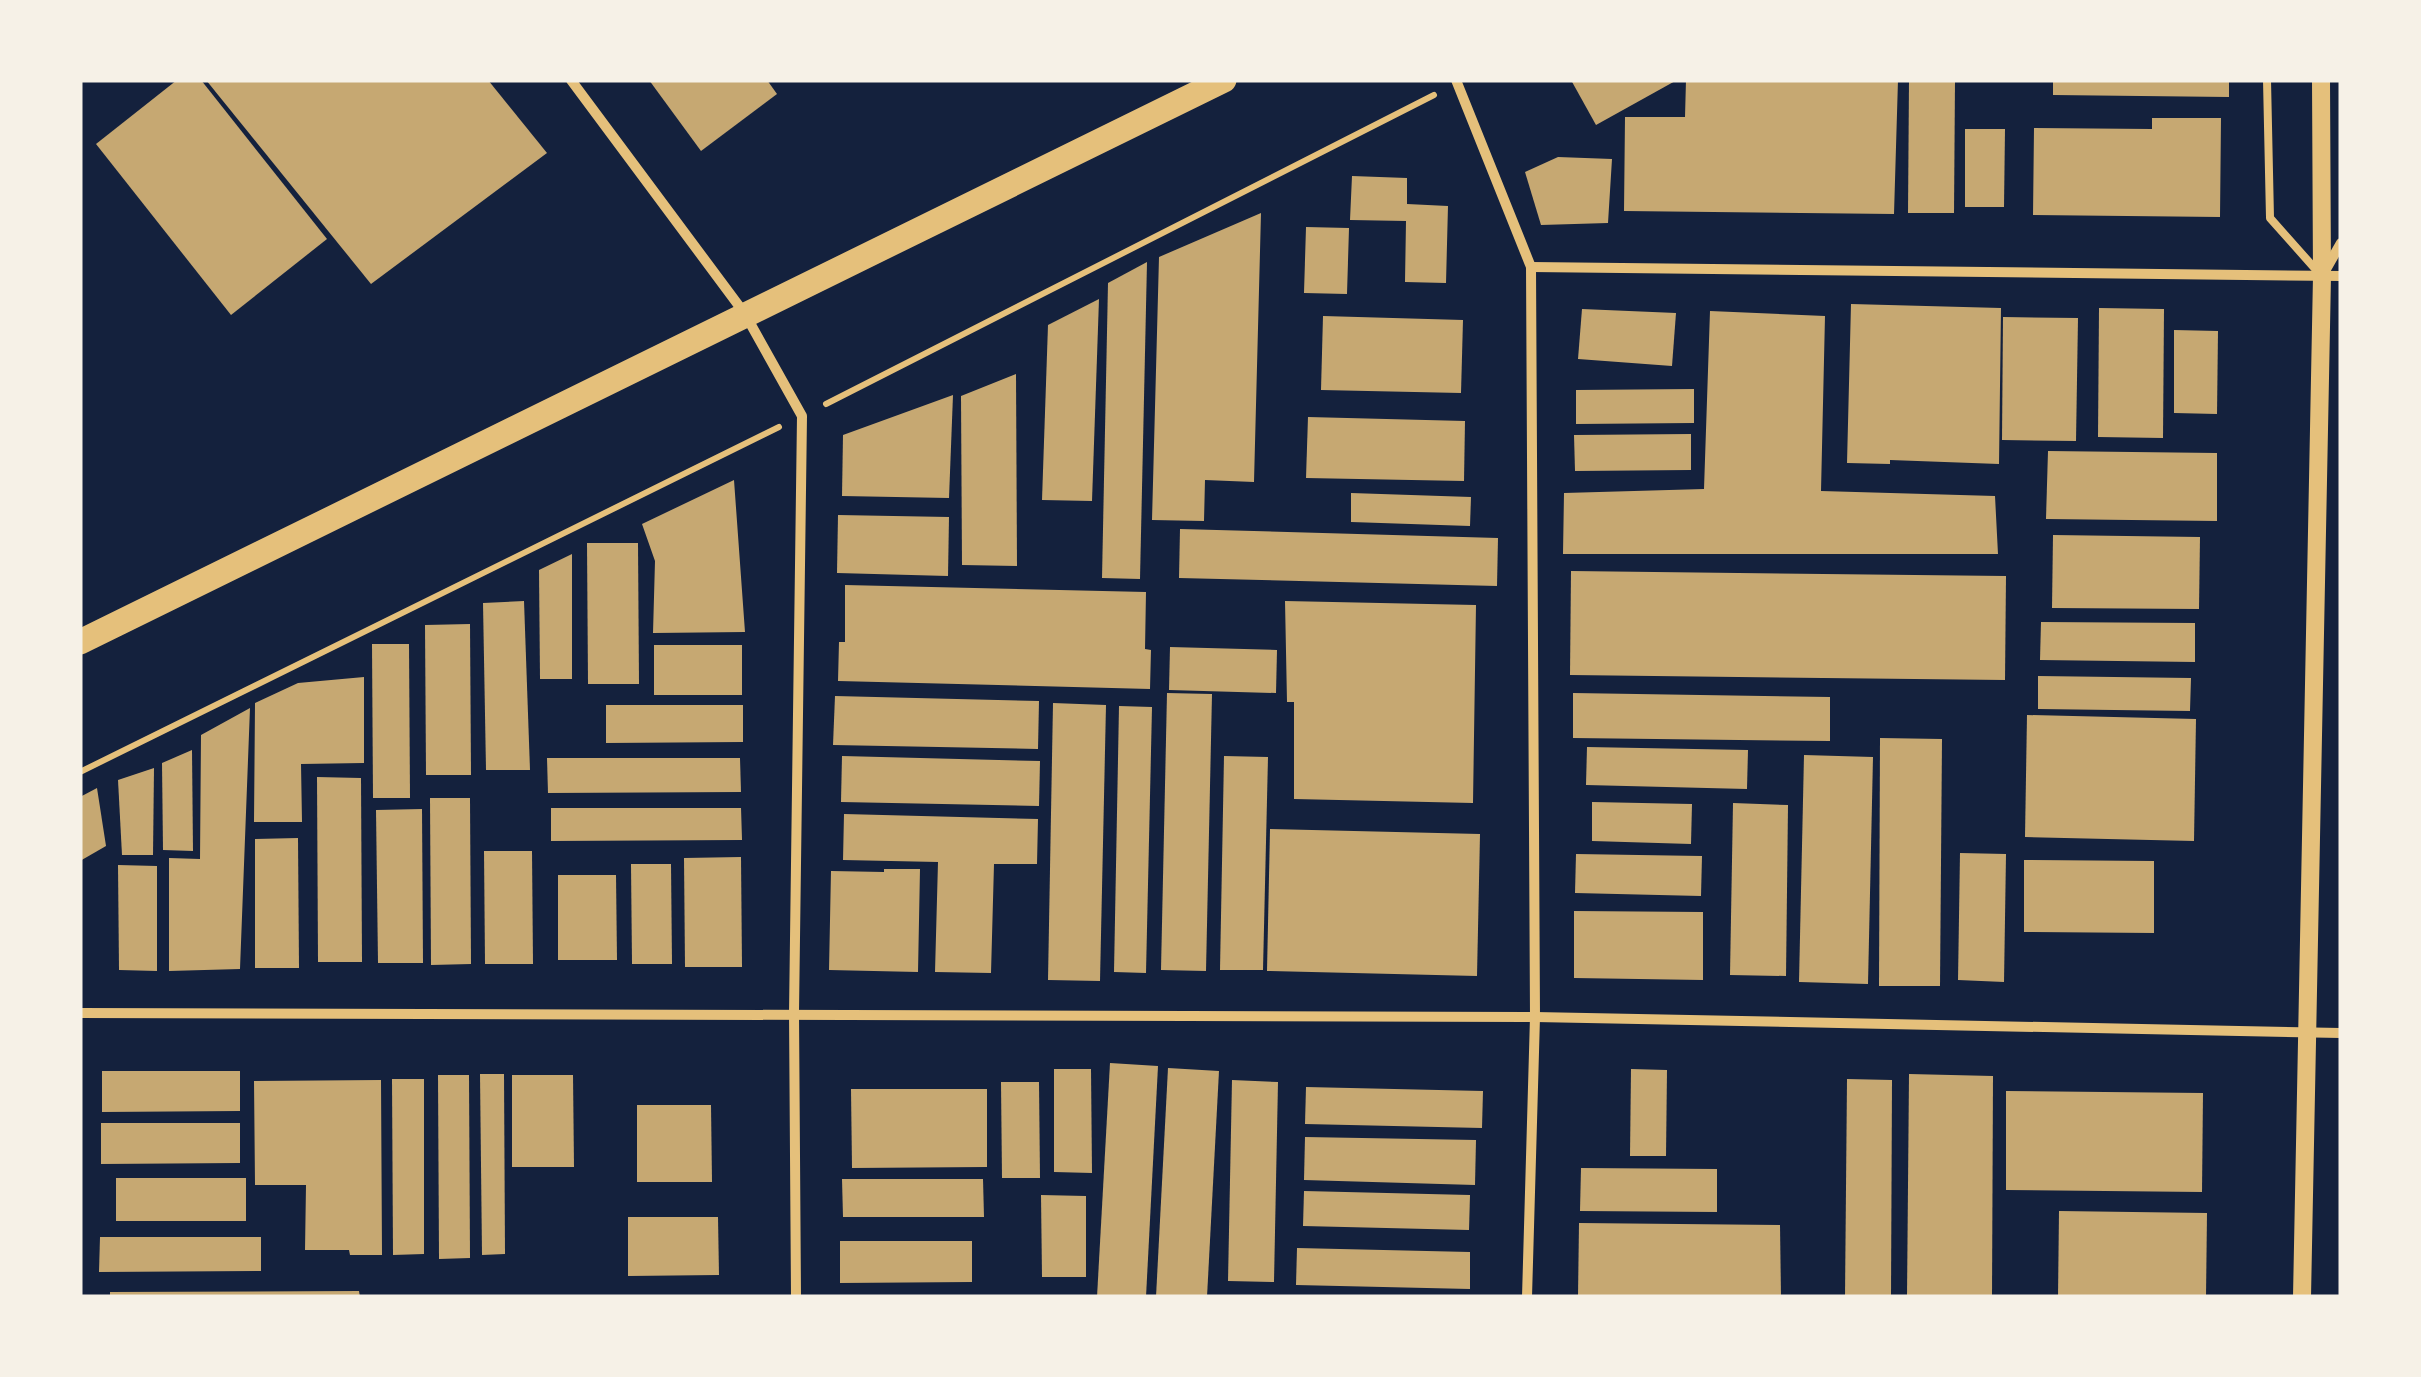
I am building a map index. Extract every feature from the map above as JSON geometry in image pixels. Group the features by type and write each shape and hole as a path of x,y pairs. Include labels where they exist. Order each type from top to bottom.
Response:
{"main road":[{"path":"80,642 1224,80"}],"street":[{"path":"571,80 745,314 802,416 794,1013 796,1297"},
{"path":"2302,1297 2305,1032 2332,276 2321,80"},
{"path":"1459,81 1532,266 1535,1017 1527,1297"},
{"path":"2332,276 2341,242"},
{"path":"1532,266 2332,276"},
{"path":"80,1013 1535,1017 2341,1032"}],"lane":[{"path":"2266,80 2270,218 2332,276"}],"path":[{"path":"80,772 802,416 1459,81"}],"building":[{"path":"177,80 201,80 327,239 231,315 96,144"},
{"path":"206,80 488,80 547,153 371,284"},
{"path":"649,80 767,80 777,94 701,151"},
{"path":"1571,80 1677,80 1596,125"},
{"path":"1686,80 1898,80 1894,214 1624,211 1625,117 1685,117"},
{"path":"1909,80 1955,80 1954,213 1908,213"},
{"path":"2053,80 2229,80 2229,97 2053,95"},
{"path":"2152,118 2221,118 2220,217 2033,215 2034,128 2152,129"},
{"path":"1965,129 2005,129 2004,207 1965,207"},
{"path":"1558,157 1612,159 1608,223 1541,225 1525,172"},
{"path":"1352,176 1407,178 1407,204 1448,206 1446,283 1405,282 1406,221 1350,220"},
{"path":"1261,213 1254,482 1205,480 1204,521 1152,520 1159,257"},
{"path":"1306,227 1349,228 1347,294 1304,293"},
{"path":"1147,262 1140,579 1102,578 1108,283"},
{"path":"1099,299 1092,501 1042,500 1048,325"},
{"path":"1851,304 2001,308 1999,464 1890,460 1890,464 1847,463"},
{"path":"2099,308 2164,309 2163,438 2098,437"},
{"path":"1582,309 1676,313 1672,366 1578,359"},
{"path":"1710,311 1825,316 1821,491 1995,496 1998,554 1563,554 1564,493 1704,489"},
{"path":"1323,316 1463,320 1461,393 1321,390"},
{"path":"2003,317 2078,318 2076,441 2002,440"},
{"path":"2174,330 2218,331 2217,414 2174,413"},
{"path":"1016,374 1017,566 962,565 961,396"},
{"path":"1694,389 1694,423 1576,424 1576,390"},
{"path":"953,395 949,498 842,496 843,435"},
{"path":"1308,417 1465,421 1464,481 1306,478"},
{"path":"1691,434 1691,470 1575,471 1574,435"},
{"path":"2048,451 2217,453 2217,521 2046,519"},
{"path":"734,480 745,632 653,633 655,561 642,524"},
{"path":"1351,493 1471,497 1470,526 1351,522"},
{"path":"838,515 949,517 948,576 837,573"},
{"path":"1180,529 1498,538 1497,586 1179,578"},
{"path":"2053,535 2200,537 2199,609 2052,608"},
{"path":"587,543 638,543 639,684 588,684"},
{"path":"572,554 572,679 540,679 539,570"},
{"path":"1571,571 2006,576 2005,680 1570,675"},
{"path":"845,585 1146,592 1145,649 1151,650 1150,689 838,681 839,642 845,642"},
{"path":"524,601 530,770 486,770 483,603"},
{"path":"1285,601 1476,605 1473,803 1294,799 1294,702 1287,702"},
{"path":"2041,622 2195,623 2195,662 2040,660"},
{"path":"470,624 471,775 426,775 425,625"},
{"path":"372,644 409,644 410,798 373,798"},
{"path":"654,645 742,645 742,695 654,695"},
{"path":"1170,647 1277,650 1276,693 1169,690"},
{"path":"2038,676 2191,678 2190,711 2038,709"},
{"path":"364,677 364,763 301,764 302,822 254,822 255,703 298,683"},
{"path":"1167,693 1212,694 1206,971 1161,970"},
{"path":"1573,693 1830,697 1830,741 1573,738"},
{"path":"835,696 1039,701 1038,749 833,745"},
{"path":"1053,703 1106,705 1100,981 1048,980"},
{"path":"606,705 743,705 743,742 606,743"},
{"path":"1119,706 1152,707 1146,973 1114,972"},
{"path":"250,708 240,969 169,971 169,858 200,859 201,735"},
{"path":"2027,715 2196,719 2194,841 2025,837"},
{"path":"1880,738 1942,739 1940,986 1879,986"},
{"path":"1587,747 1748,750 1747,789 1586,785"},
{"path":"192,750 193,851 163,850 162,763"},
{"path":"1804,755 1873,757 1868,984 1799,982"},
{"path":"842,756 1040,761 1039,806 841,802"},
{"path":"1224,756 1268,757 1263,970 1220,970"},
{"path":"547,758 740,758 741,792 548,793"},
{"path":"154,768 153,855 122,855 118,780"},
{"path":"317,777 361,778 362,962 318,962"},
{"path":"97,788 106,846 80,861 80,797"},
{"path":"430,798 470,798 471,964 431,965"},
{"path":"1592,802 1692,804 1691,844 1592,841"},
{"path":"1733,803 1788,805 1786,976 1730,975"},
{"path":"551,808 741,808 742,840 551,841"},
{"path":"422,809 423,963 378,963 376,810"},
{"path":"844,814 1038,819 1037,864 994,864 991,973 935,972 938,862 843,860"},
{"path":"1270,829 1480,834 1477,976 1267,971"},
{"path":"298,838 299,968 255,968 255,839"},
{"path":"484,851 532,851 533,964 485,964"},
{"path":"1960,853 2006,854 2004,982 1958,980"},
{"path":"1576,854 1702,856 1701,896 1575,893"},
{"path":"741,857 742,967 685,967 684,858"},
{"path":"2024,860 2154,861 2154,933 2024,932"},
{"path":"631,864 671,864 672,964 632,964"},
{"path":"118,865 157,866 157,971 119,970"},
{"path":"920,869 918,972 829,970 831,871"},
{"path":"558,875 616,875 617,960 558,960"},
{"path":"1574,911 1703,912 1703,980 1574,978"},
{"path":"1110,1063 1158,1066 1146,1297 1097,1297"},
{"path":"1168,1068 1219,1071 1207,1297 1156,1297"},
{"path":"1054,1069 1091,1069 1092,1173 1054,1172"},
{"path":"1631,1069 1667,1070 1666,1156 1630,1156"},
{"path":"102,1071 240,1071 240,1111 102,1112"},
{"path":"480,1074 504,1074 505,1254 482,1255"},
{"path":"1909,1074 1993,1076 1992,1297 1907,1297"},
{"path":"438,1075 469,1075 470,1258 439,1259"},
{"path":"512,1075 573,1075 574,1167 512,1167"},
{"path":"392,1079 424,1079 424,1254 393,1255"},
{"path":"1847,1079 1892,1080 1891,1297 1845,1297"},
{"path":"381,1080 382,1255 305,1250 306,1185 255,1185 254,1081"},
{"path":"1232,1080 1278,1082 1274,1282 1228,1281"},
{"path":"1001,1082 1039,1082 1040,1178 1002,1178"},
{"path":"1306,1087 1483,1091 1482,1128 1305,1124"},
{"path":"851,1089 987,1089 987,1167 852,1168"},
{"path":"2006,1091 2203,1093 2202,1192 2006,1190"},
{"path":"637,1105 711,1105 712,1182 637,1182"},
{"path":"101,1123 240,1123 240,1163 101,1164"},
{"path":"1305,1137 1476,1140 1475,1185 1304,1180"},
{"path":"1581,1168 1717,1169 1717,1212 1580,1211"},
{"path":"116,1178 246,1178 246,1221 116,1221"},
{"path":"842,1179 983,1179 984,1217 843,1217"},
{"path":"1304,1191 1470,1195 1469,1230 1303,1226"},
{"path":"1041,1195 1086,1196 1086,1277 1042,1277"},
{"path":"2059,1211 2207,1213 2206,1297 2058,1297"},
{"path":"628,1217 718,1217 719,1275 628,1276"},
{"path":"1579,1223 1780,1225 1781,1297 1578,1297"},
{"path":"100,1237 261,1237 261,1271 99,1272"},
{"path":"840,1241 972,1241 972,1282 840,1283"},
{"path":"1297,1248 1470,1252 1470,1289 1296,1285"},
{"path":"359,1291 360,1297 110,1297 110,1292"}]}
